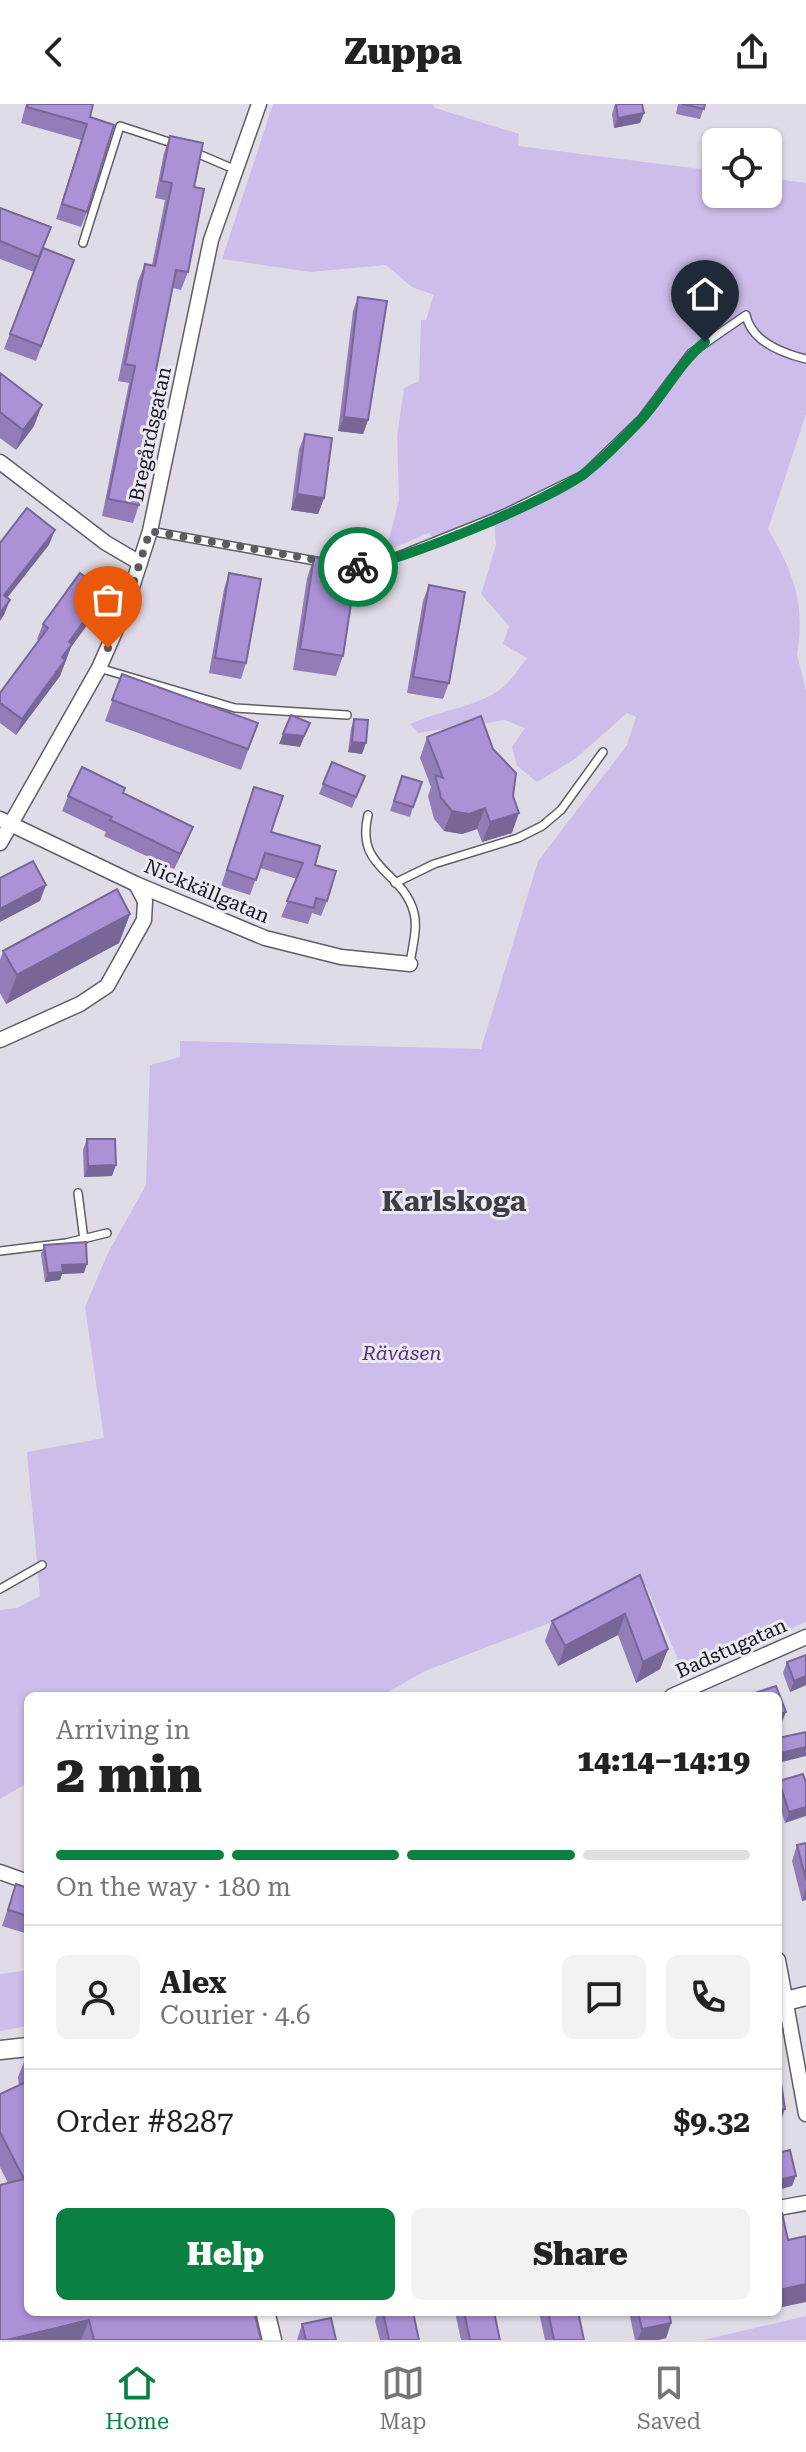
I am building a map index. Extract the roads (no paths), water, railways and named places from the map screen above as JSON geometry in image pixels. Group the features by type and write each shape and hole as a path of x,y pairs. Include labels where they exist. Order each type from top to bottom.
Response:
{"street":[{"name":"Bregårdsgatan","path":"0,843 6,822 99,668 140,563 150,531 203,274 259,104"},
{"path":"0,462 106,543 140,563"},
{"name":"Nickkällgatan","path":"6,822 136,884 230,924 305,950 410,964"},
{"path":"0,1040 80,1004 107,986 144,920 145,901 136,884"},
{"name":"Badstugatan","path":"681,1692 806,1637"},
{"path":"703,1682 708,1692"},
{"path":"0,1872 24,1881"},
{"path":"806,1996 782,2002 806,2114"},
{"path":"0,2050 24,2047"},
{"path":"782,2207 806,2203"},
{"path":"270,2316 272,2340"}],"lane":[{"path":"83,243 120,126 177,144 236,170"},
{"path":"344,565 381,563 503,514 583,475 642,418 691,353 746,315 748,327 776,350 806,359"},
{"path":"150,531 329,563"},
{"path":"99,668 235,708 347,715"},
{"path":"395,883 434,864 518,838 542,826 561,810 603,752"},
{"path":"368,815 363,839 367,851 414,911 410,964"},
{"path":"78,1193 84,1240"},
{"path":"0,1251 84,1240 107,1233"},
{"path":"0,1589 42,1565"}],"district":[{"name":"Karlskoga","path":"454,1201"}],"park label":[{"name":"Rävåsen","path":"402,1353"}]}
